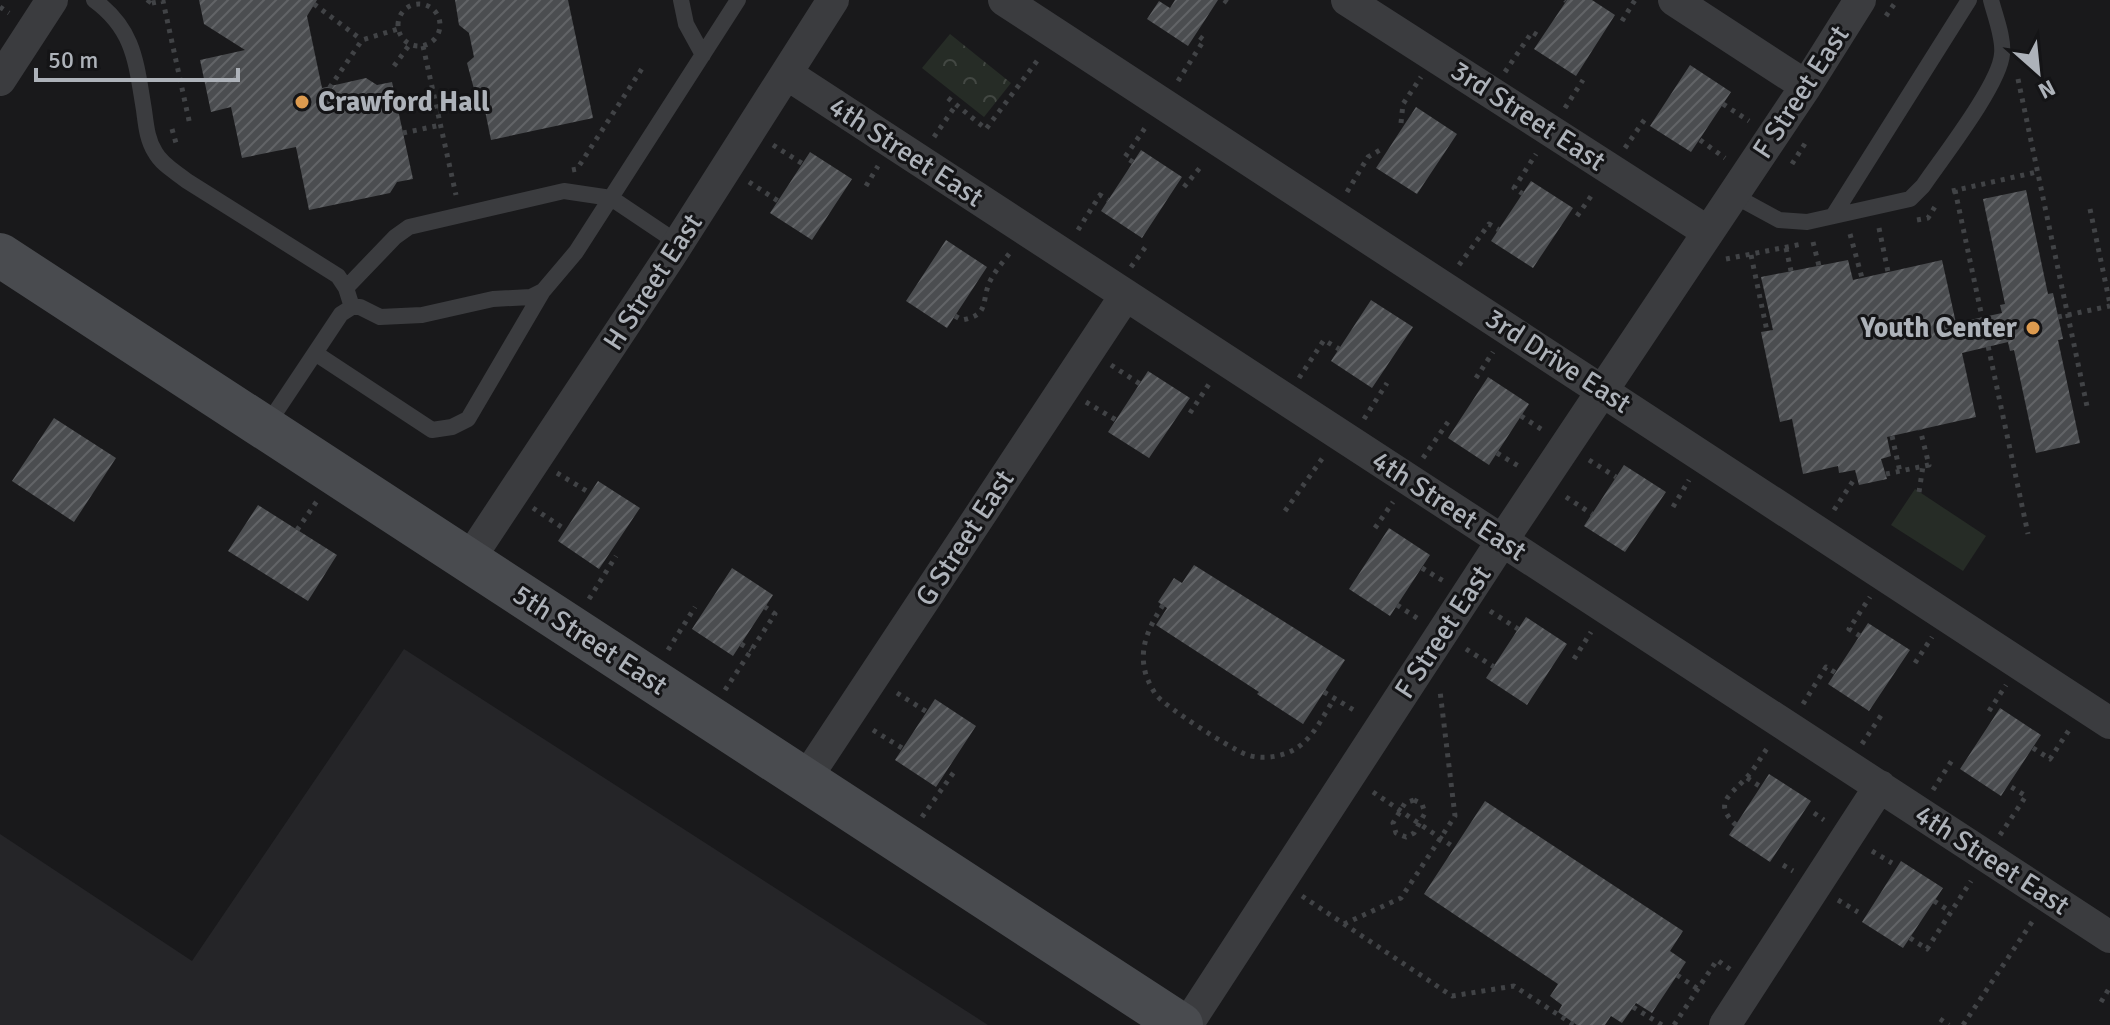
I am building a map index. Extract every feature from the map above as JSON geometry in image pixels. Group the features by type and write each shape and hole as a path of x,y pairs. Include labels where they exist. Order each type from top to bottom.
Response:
{"street":[{"path":"0,80 52,0"},
{"name":"H Street East","path":"468,561 678,243 833,0"},
{"name":"3rd Drive East","path":"1004,0 2097,715"},
{"name":"3rd Street East","path":"1347,0 1708,232"},
{"path":"1674,0 1806,86"},
{"name":"F Street East","path":"1187,1025 1860,0"},
{"name":"4th Street East","path":"787,74 2110,937"},
{"name":"5th Street East","path":"0,255 1181,1025"},
{"name":"G Street East","path":"805,780 1125,296"},
{"path":"1725,1025 1880,786"}],"lane":[{"path":"94,0 112,13 130,42 148,137 164,164 338,276 352,307"},
{"path":"681,0 686,24 703,55"},
{"path":"315,353 432,430 452,427 468,419 543,291 576,252 738,0"},
{"path":"1833,216 1969,0"},
{"path":"1733,195 1779,220 1807,222 1910,199 1923,186 1990,87 1999,68 2003,52 1991,0"},
{"path":"346,288 395,237 409,227 564,191 611,198 678,243"},
{"path":"265,428 341,314 352,307 360,307 380,317 422,315 493,299 531,297 543,291"}],"path":[{"path":"150,0 147,4 163,1 190,125"},
{"path":"431,7 436,0"},
{"path":"1622,21 1635,0"},
{"path":"314,4 362,40"},
{"path":"417,4 431,7 441,26 435,39 423,46 410,44 398,29 400,16 417,4"},
{"path":"0,7 9,13"},
{"path":"324,96 362,40 398,29"},
{"path":"1491,93 1532,32 1542,38"},
{"path":"948,98 986,129 1057,34"},
{"path":"1133,162 1125,157 1204,40 1196,34"},
{"path":"394,66 410,44"},
{"path":"423,46 456,195"},
{"path":"1401,123 1403,104 1435,57"},
{"path":"562,172 577,169 643,67"},
{"path":"2015,67 2088,411"},
{"path":"438,111 484,102"},
{"path":"918,160 956,105"},
{"path":"1610,169 1647,116"},
{"path":"403,133 441,125"},
{"path":"172,129 176,146"},
{"path":"1523,194 1514,188 1551,131"},
{"path":"1333,214 1368,157 1380,150"},
{"path":"1184,187 1202,163 1212,170"},
{"path":"1944,193 2037,172"},
{"path":"1955,190 2028,534"},
{"path":"443,198 471,192"},
{"path":"1062,255 1100,195 1108,200"},
{"path":"2058,317 2110,305 2090,209"},
{"path":"1444,286 1489,224 1499,230"},
{"path":"1879,228 1888,272"},
{"path":"955,316 962,320 979,313 985,306 988,286 1026,231"},
{"path":"1850,234 1862,278"},
{"path":"1813,242 1819,266"},
{"path":"1786,248 1791,271"},
{"path":"1751,255 1767,331"},
{"path":"979,279 988,286"},
{"path":"1284,400 1324,340 1339,349"},
{"path":"1190,413 1224,360"},
{"path":"1285,511 1387,383"},
{"path":"1408,480 1448,422"},
{"path":"1886,474 1929,465 1920,429"},
{"path":"1892,436 1900,472"},
{"path":"535,460 590,493"},
{"path":"1919,492 1923,466"},
{"path":"1820,533 1853,481 1857,480"},
{"path":"512,494 566,530"},
{"path":"571,628 616,556"},
{"path":"1860,636 1849,629 1885,575"},
{"path":"1163,605 1145,639 1146,675 1156,695 1175,711 1244,754 1272,757 1296,749 1309,738 1334,699"},
{"path":"650,679 695,607"},
{"path":"708,717 775,614 765,607"},
{"path":"741,644 751,650"},
{"path":"1736,825 1729,818 1724,805 1728,794 1747,778 1826,667 1836,673"},
{"path":"1344,924 1401,898 1455,816 1440,690 1416,674"},
{"path":"1324,692 1381,727"},
{"path":"1848,765 1884,711"},
{"path":"849,714 902,748"},
{"path":"2033,748 2050,759 2097,715"},
{"path":"1918,812 1954,757"},
{"path":"903,844 954,772"},
{"path":"1747,778 1761,787"},
{"path":"1910,938 1927,949 2026,796 2008,785"},
{"path":"1370,790 1455,848"},
{"path":"1414,800 1422,804 1425,813 1419,824 1414,833 1406,837 1396,833 1393,823 1405,803 1414,800"},
{"path":"1302,895 1452,996 1514,986 1571,1023"},
{"path":"1963,1025 2049,897"},
{"path":"1934,901 1951,912"},
{"path":"1674,1025 1717,960 1737,975"},
{"path":"1677,975 1698,989"},
{"path":"2101,1002 2110,987"},
{"path":"1633,1007 1662,1025"},
{"path":"1647,1025 1652,1018"},
{"path":"1940,1019 1949,1025"}],"shaded area":[{"path":"404,649 988,1025 0,1025 0,834 192,961"}],"green space":[{"path":"950,34 1011,83 984,117 922,68"},
{"path":"1915,489 1986,536 1963,571 1891,525"}],"building":[{"name":"Crawford Hall","path":"199,0 317,0 307,16 322,88 366,78 377,85 392,82 413,179 397,182 390,193 309,210 296,147 242,158 231,107 211,112 200,60 245,50 204,24"},
{"name":"Crawford Hall","path":"455,0 568,0 593,118 491,140 482,96 474,89 467,63 474,57 469,33 459,25"},
{"path":"1175,0 1218,0 1188,46 1147,19 1159,1 1170,8"},
{"path":"1567,0 1592,0 1615,15 1576,76 1534,49"},
{"path":"1690,65 1731,92 1691,152 1650,126"},
{"path":"1416,107 1457,134 1417,194 1376,168"},
{"path":"1141,150 1182,177 1142,238 1101,211"},
{"path":"810,152 852,179 812,240 770,213"},
{"path":"1531,181 1573,208 1533,268 1491,241"},
{"path":"2026,190 2048,294 2053,293 2063,339 2058,340 2080,443 2036,453 2014,350 2010,351 2008,342 1962,353 1976,417 1887,437 1891,456 1881,459 1887,479 1859,485 1855,470 1839,473 1838,466 1803,474 1792,419 1780,422 1761,332 1773,330 1761,277 1848,260 1853,280 1942,260 1956,323 2002,313 2000,305 2005,304 1983,199"},
{"path":"946,240 987,267 947,328 906,301"},
{"path":"1371,300 1413,327 1372,388 1331,361"},
{"path":"1148,371 1190,398 1149,458 1108,432"},
{"path":"1488,377 1529,404 1489,465 1448,438"},
{"path":"54,418 116,458 74,522 12,481"},
{"path":"1624,465 1666,492 1625,552 1584,526"},
{"path":"598,481 640,508 599,569 558,541"},
{"path":"258,505 337,555 308,601 228,551"},
{"path":"1389,528 1430,555 1390,616 1349,589"},
{"path":"1194,565 1345,660 1303,724 1156,625 1167,608 1158,602 1174,578 1182,583"},
{"path":"732,568 773,595 733,656 692,629"},
{"path":"1526,617 1567,644 1527,705 1486,678"},
{"path":"1868,623 1910,650 1869,711 1828,684"},
{"path":"935,699 976,726 936,787 895,760"},
{"path":"2000,708 2041,735 2001,796 1960,769"},
{"path":"1769,774 1811,801 1770,862 1729,835"},
{"path":"1485,801 1683,931 1670,951 1686,962 1652,1013 1636,1003 1622,1023 1611,1016 1605,1025 1577,1025 1558,1012 1562,1005 1550,996 1558,984 1424,894"},
{"path":"1901,861 1943,888 1903,948 1862,922"}],"place":[{"name":"Crawford Hall","path":"302,102"},
{"name":"Youth Center","path":"2033,328"}]}
